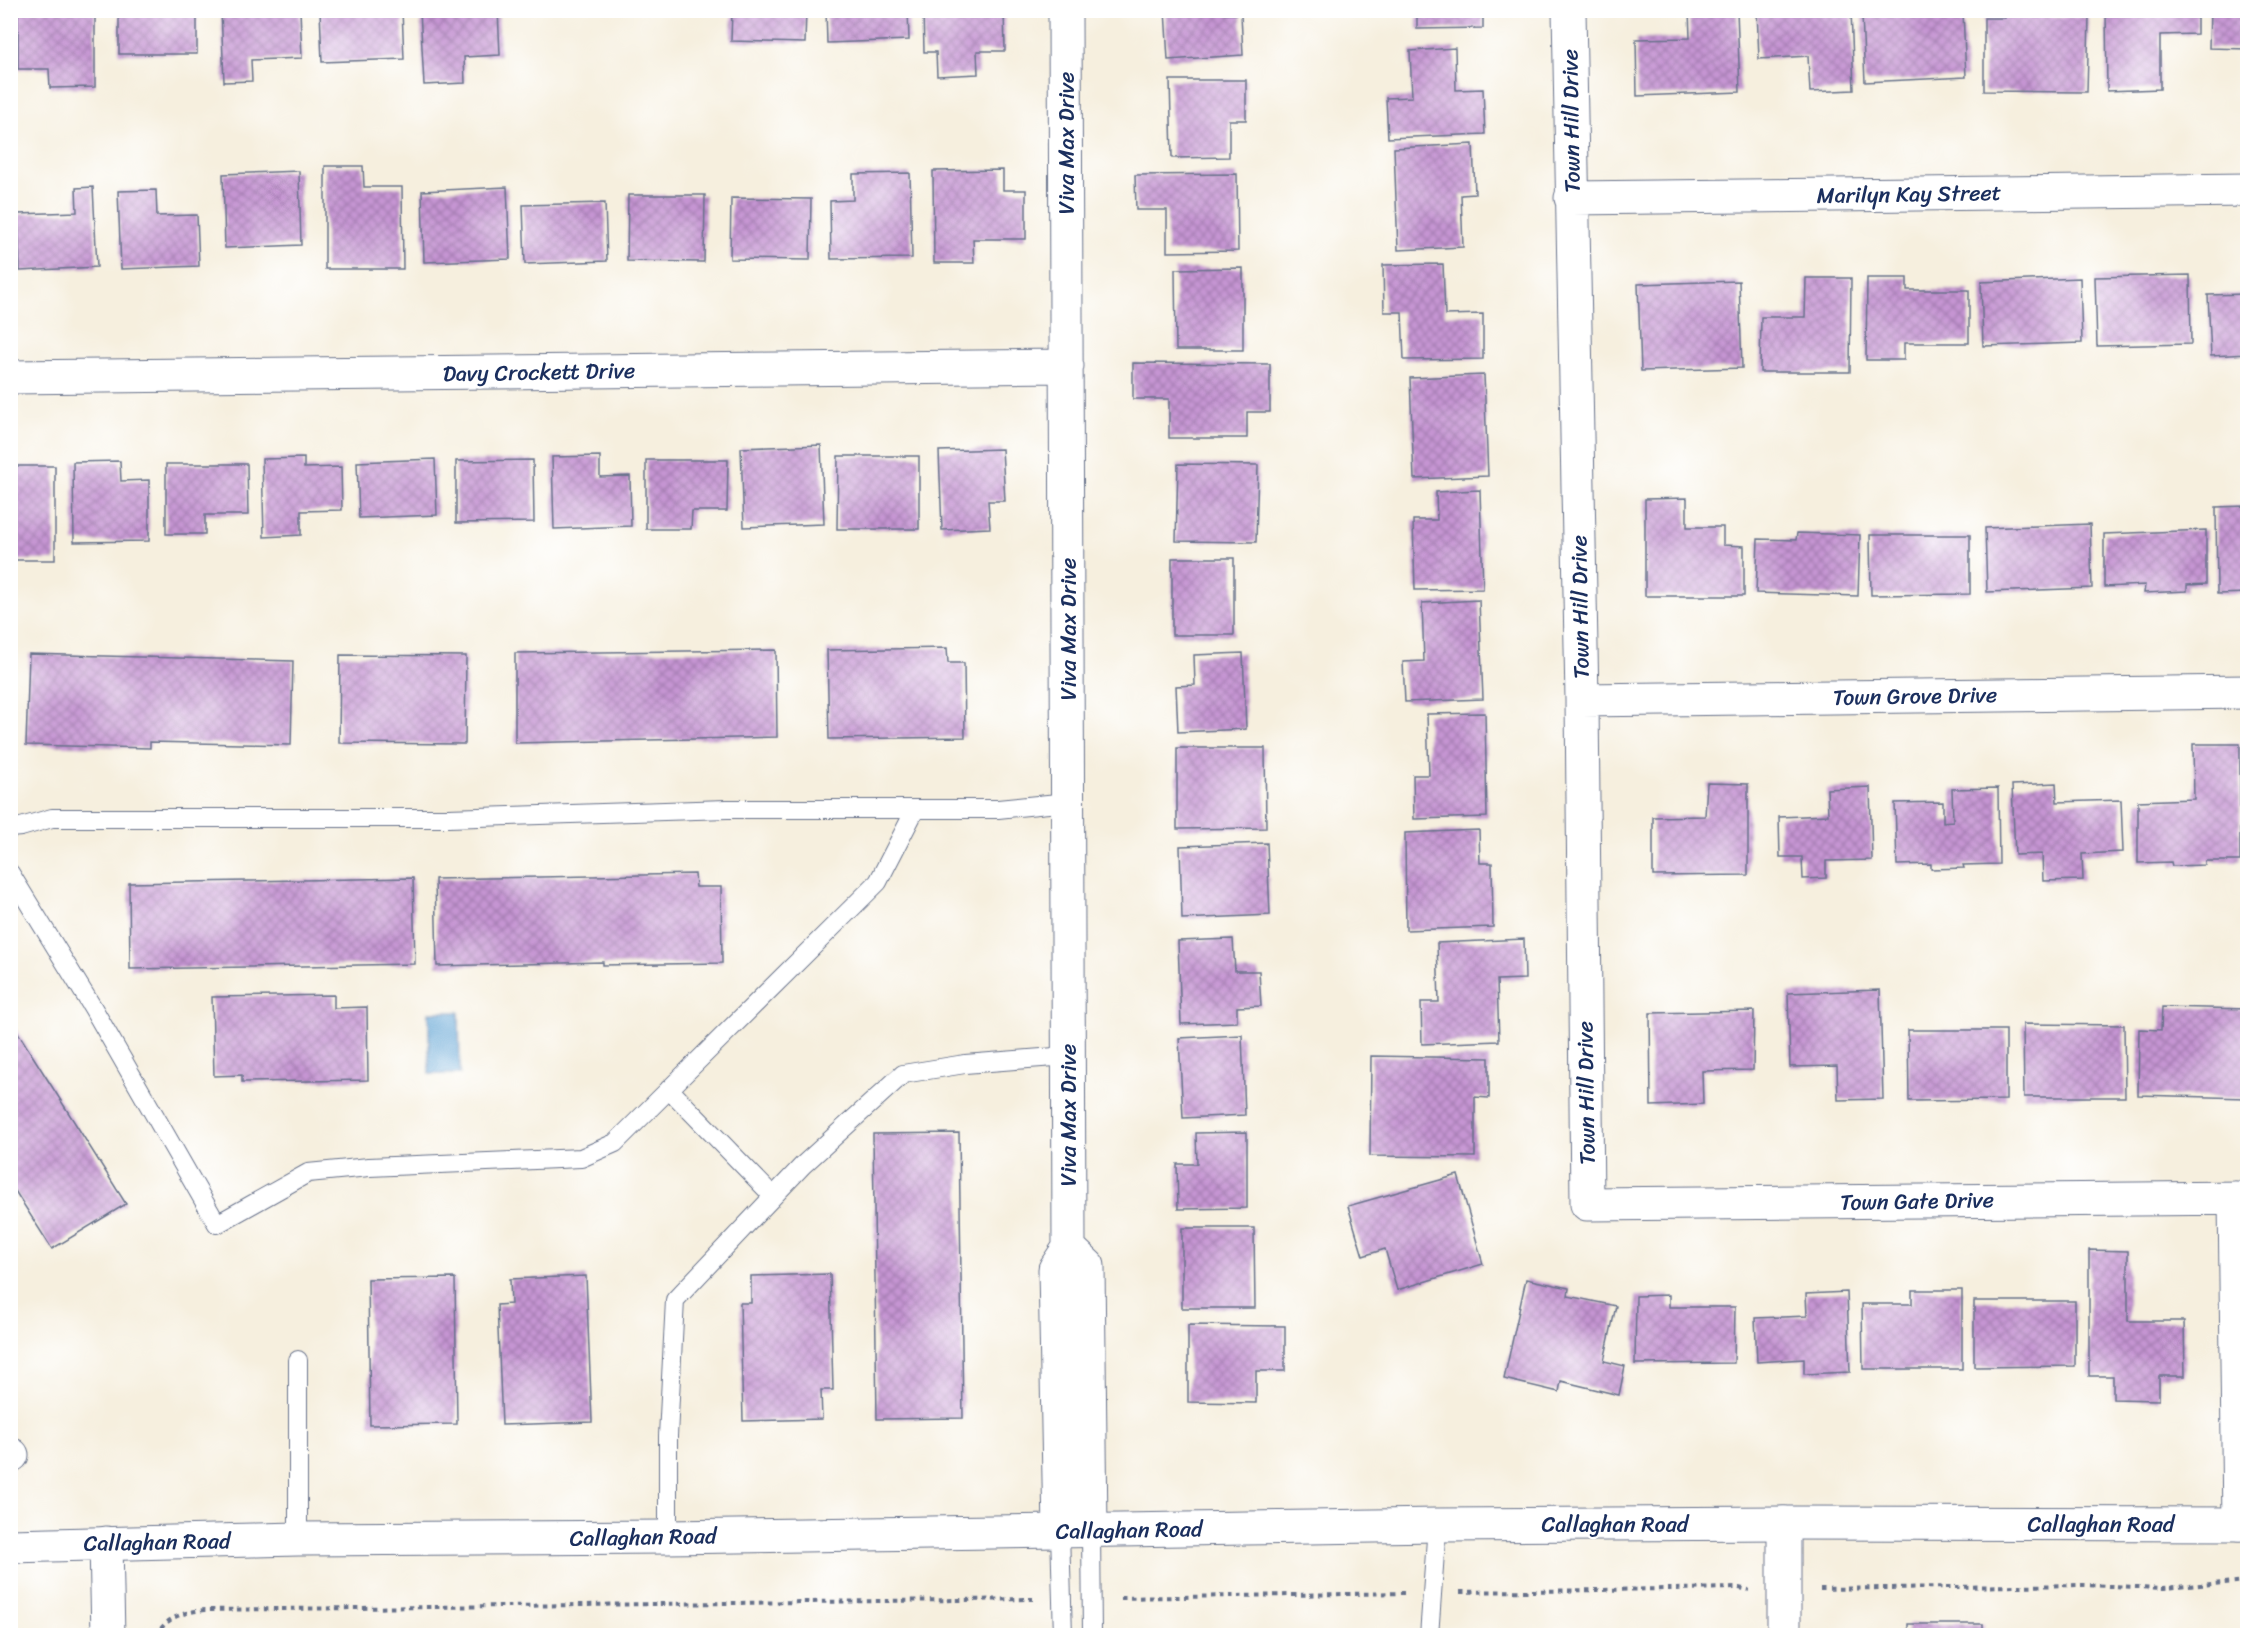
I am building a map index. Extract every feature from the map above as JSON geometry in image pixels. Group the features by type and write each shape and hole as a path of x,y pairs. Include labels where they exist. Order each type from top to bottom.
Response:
{"street":[{"name":"Viva Max Drive","path":"1065,10 1069,1248 1088,1266 1076,1531"},
{"name":"Town Hill Drive","path":"1569,10 1582,700 1587,1204"},
{"name":"Marilyn Kay Street","path":"1571,198 2247,190"},
{"name":"Davy Crockett Drive","path":"10,377 1067,366"},
{"name":"Town Grove Drive","path":"1582,700 2247,692"},
{"name":"Town Gate Drive","path":"1587,1204 2241,1198"},
{"path":"2241,1198 2243,1524"},
{"path":"1784,1523 1784,1635"},
{"name":"Callaghan Road","path":"10,1546 298,1539 668,1537 1437,1525 2243,1524"},
{"path":"106,1543 108,1635"}],"lane":[{"path":"10,828 52,818 448,818 727,809 998,809 1068,802"},
{"path":"10,873 93,1008 217,1224 308,1173 369,1167 581,1158 615,1143 878,882 915,810"},
{"path":"668,1537 669,1436 675,1300 803,1165 903,1074 965,1064 1068,1056"},
{"path":"669,1089 773,1196"},
{"path":"298,1360 298,1539"},
{"path":"1429,1635 1437,1525"},
{"path":"1063,1635 1076,1531"},
{"path":"1076,1531 1092,1635"}],"path":[{"path":"1827,1589 2083,1585 2164,1588 2247,1581"},
{"path":"156,1635 162,1624 170,1619 189,1612 205,1610 1028,1599"}],"water":[{"path":"429,1012 459,1012 460,1074 429,1074"}],"building":[{"path":"18,10 95,10 95,87 50,88 49,69 18,69"},
{"path":"119,10 197,10 197,54 119,54"},
{"path":"221,10 300,10 302,58 251,60 252,81 224,82"},
{"path":"320,10 402,10 404,59 322,62"},
{"path":"420,10 498,10 500,55 464,57 465,83 424,85"},
{"path":"732,10 806,10 805,43 731,41"},
{"path":"826,10 908,10 909,40 827,43"},
{"path":"923,10 1004,10 1005,51 977,51 978,74 937,76 936,52 924,52"},
{"path":"1165,10 1223,10 1224,14 1241,14 1243,55 1168,60"},
{"path":"1417,10 1483,10 1483,28 1417,29"},
{"path":"1689,10 1737,10 1740,92 1637,96 1636,39 1690,38"},
{"path":"1757,10 1851,10 1854,90 1810,92 1808,56 1759,59"},
{"path":"1883,10 1963,12 1966,77 1865,82 1862,15 1883,14"},
{"path":"2006,10 2037,10 2036,16 2089,17 2087,92 1984,91 1984,18 2005,18"},
{"path":"2106,10 2197,10 2197,34 2160,35 2160,89 2107,91"},
{"path":"2210,10 2248,10 2248,49 2209,48"},
{"path":"1455,48 1456,90 1483,89 1485,134 1388,138 1386,98 1412,97 1410,51"},
{"path":"1170,80 1246,80 1246,120 1229,120 1229,157 1172,158"},
{"path":"1473,144 1475,194 1461,195 1463,247 1398,250 1394,148"},
{"path":"325,166 363,166 364,187 402,187 403,269 325,269"},
{"path":"1003,170 1003,190 1026,190 1026,239 973,239 974,263 934,263 933,171"},
{"path":"299,171 301,245 225,248 223,174"},
{"path":"910,173 912,258 831,259 830,201 853,200 853,174"},
{"path":"1237,174 1238,251 1167,252 1167,210 1136,210 1135,175"},
{"path":"93,187 97,267 20,271 18,214 77,212 76,188"},
{"path":"507,187 510,259 424,262 422,191"},
{"path":"156,190 157,216 197,215 199,266 121,269 118,191"},
{"path":"628,195 705,195 704,262 627,261"},
{"path":"731,198 811,199 810,260 730,259"},
{"path":"605,203 607,261 525,264 523,205"},
{"path":"1443,264 1445,315 1483,314 1483,359 1404,360 1402,312 1384,312 1383,265"},
{"path":"1243,268 1243,350 1176,350 1175,269"},
{"path":"2190,275 2191,344 2097,346 2095,277"},
{"path":"1806,278 1851,278 1850,372 1760,372 1761,317 1805,317"},
{"path":"1867,278 1907,278 1907,290 1969,290 1969,343 1904,343 1904,360 1866,360"},
{"path":"2080,278 2082,343 1983,346 1981,282"},
{"path":"1739,281 1742,368 1641,371 1638,284"},
{"path":"2248,294 2248,354 2211,356 2208,295"},
{"path":"1133,363 1270,364 1270,412 1247,412 1247,438 1169,438 1169,399 1133,399"},
{"path":"1484,375 1488,476 1414,479 1410,378"},
{"path":"821,445 824,524 744,527 741,448"},
{"path":"1002,449 1005,501 988,501 990,528 942,530 939,451"},
{"path":"600,456 600,477 630,476 631,526 554,529 552,457"},
{"path":"838,456 919,456 919,529 837,529"},
{"path":"304,458 304,468 341,467 342,510 301,511 301,535 264,537 262,459"},
{"path":"435,459 437,515 359,518 357,462"},
{"path":"533,460 534,522 456,523 456,461"},
{"path":"646,460 728,460 727,511 692,511 691,529 646,529"},
{"path":"120,461 121,481 149,480 149,541 74,542 73,462"},
{"path":"166,464 247,464 248,515 205,515 205,534 166,534"},
{"path":"1178,464 1258,465 1256,542 1176,541"},
{"path":"10,466 55,466 55,560 10,560"},
{"path":"1480,490 1483,589 1415,590 1413,520 1437,520 1436,492"},
{"path":"1687,498 1687,527 1723,527 1723,545 1744,546 1744,596 1645,596 1645,499"},
{"path":"2248,506 2248,593 2217,594 2216,507"},
{"path":"2090,524 2092,588 1987,592 1985,528"},
{"path":"2206,530 2206,584 2187,585 2187,591 2144,593 2145,585 2104,587 2104,534"},
{"path":"1797,533 1860,535 1858,596 1756,593 1758,539 1796,540"},
{"path":"1870,535 1970,535 1970,594 1871,595"},
{"path":"1172,558 1234,558 1234,635 1172,635"},
{"path":"1479,600 1483,699 1405,702 1403,662 1424,661 1422,603"},
{"path":"947,648 948,663 964,663 965,737 829,739 827,650"},
{"path":"776,650 777,737 515,743 515,653"},
{"path":"1243,653 1246,729 1178,732 1176,686 1195,685 1194,655"},
{"path":"29,654 293,661 291,745 150,742 150,748 26,745"},
{"path":"340,655 466,656 465,744 339,743"},
{"path":"1485,713 1487,817 1414,819 1413,775 1429,775 1427,714"},
{"path":"2193,744 2240,744 2240,861 2205,861 2205,865 2172,866 2171,862 2138,863 2138,801 2194,799"},
{"path":"1177,748 1265,748 1266,828 1177,829"},
{"path":"1707,783 1748,784 1748,875 1653,876 1653,817 1705,816"},
{"path":"2056,783 2057,802 2121,800 2123,852 2082,854 2083,880 2043,881 2042,854 2015,855 2012,785"},
{"path":"1870,787 1872,860 1826,861 1826,878 1803,879 1802,857 1780,857 1779,817 1828,815 1827,789"},
{"path":"1998,788 1999,864 1931,869 1931,864 1897,865 1895,803 1943,802 1943,822 1953,821 1952,789"},
{"path":"1479,830 1480,863 1492,863 1493,927 1406,930 1405,833"},
{"path":"1267,843 1270,915 1182,919 1180,846"},
{"path":"695,874 696,887 721,887 722,963 603,965 603,962 437,966 435,879"},
{"path":"413,878 415,964 130,969 129,883"},
{"path":"1233,939 1235,971 1259,971 1261,1006 1237,1007 1237,1022 1181,1024 1178,941"},
{"path":"1524,939 1525,979 1497,980 1499,1041 1422,1044 1421,1002 1439,1002 1437,943"},
{"path":"1880,990 1883,1099 1838,1100 1837,1066 1790,1067 1788,993"},
{"path":"334,995 334,1008 367,1007 368,1080 242,1082 242,1075 214,1076 212,997"},
{"path":"2162,1007 2248,1009 2246,1098 2138,1095 2139,1029 2161,1030"},
{"path":"1754,1011 1753,1070 1702,1071 1703,1104 1651,1106 1650,1013"},
{"path":"10,1020 126,1204 52,1249 10,1183"},
{"path":"2023,1024 2124,1025 2125,1097 2024,1097"},
{"path":"1908,1030 2006,1030 2006,1100 1909,1101"},
{"path":"1242,1035 1245,1115 1183,1118 1179,1038"},
{"path":"1371,1056 1489,1058 1489,1098 1475,1097 1475,1157 1370,1156"},
{"path":"1247,1132 1247,1208 1178,1209 1177,1164 1197,1164 1196,1133"},
{"path":"959,1133 963,1418 877,1419 873,1134"},
{"path":"1458,1175 1483,1264 1397,1290 1385,1249 1363,1256 1348,1206"},
{"path":"1182,1228 1254,1228 1255,1308 1182,1308"},
{"path":"2089,1250 2128,1251 2128,1321 2184,1321 2185,1376 2159,1376 2159,1400 2113,1399 2113,1376 2089,1376"},
{"path":"830,1274 833,1390 821,1390 822,1419 743,1421 740,1303 751,1303 751,1276"},
{"path":"586,1276 592,1422 502,1425 497,1305 511,1304 510,1279"},
{"path":"455,1278 457,1424 370,1425 368,1279"},
{"path":"1526,1279 1569,1288 1568,1296 1616,1306 1604,1361 1625,1366 1619,1395 1561,1381 1559,1392 1504,1379"},
{"path":"1912,1290 1962,1290 1962,1369 1863,1369 1862,1304 1912,1304"},
{"path":"1847,1292 1850,1372 1804,1374 1804,1359 1757,1362 1755,1318 1807,1316 1806,1294"},
{"path":"1669,1295 1669,1307 1735,1307 1734,1363 1635,1364 1636,1296"},
{"path":"1974,1301 2075,1301 2075,1366 1974,1367"},
{"path":"1188,1325 1285,1326 1285,1371 1256,1371 1256,1403 1188,1402"},
{"path":"1908,1624 1983,1624 1983,1636 1908,1636"}]}
